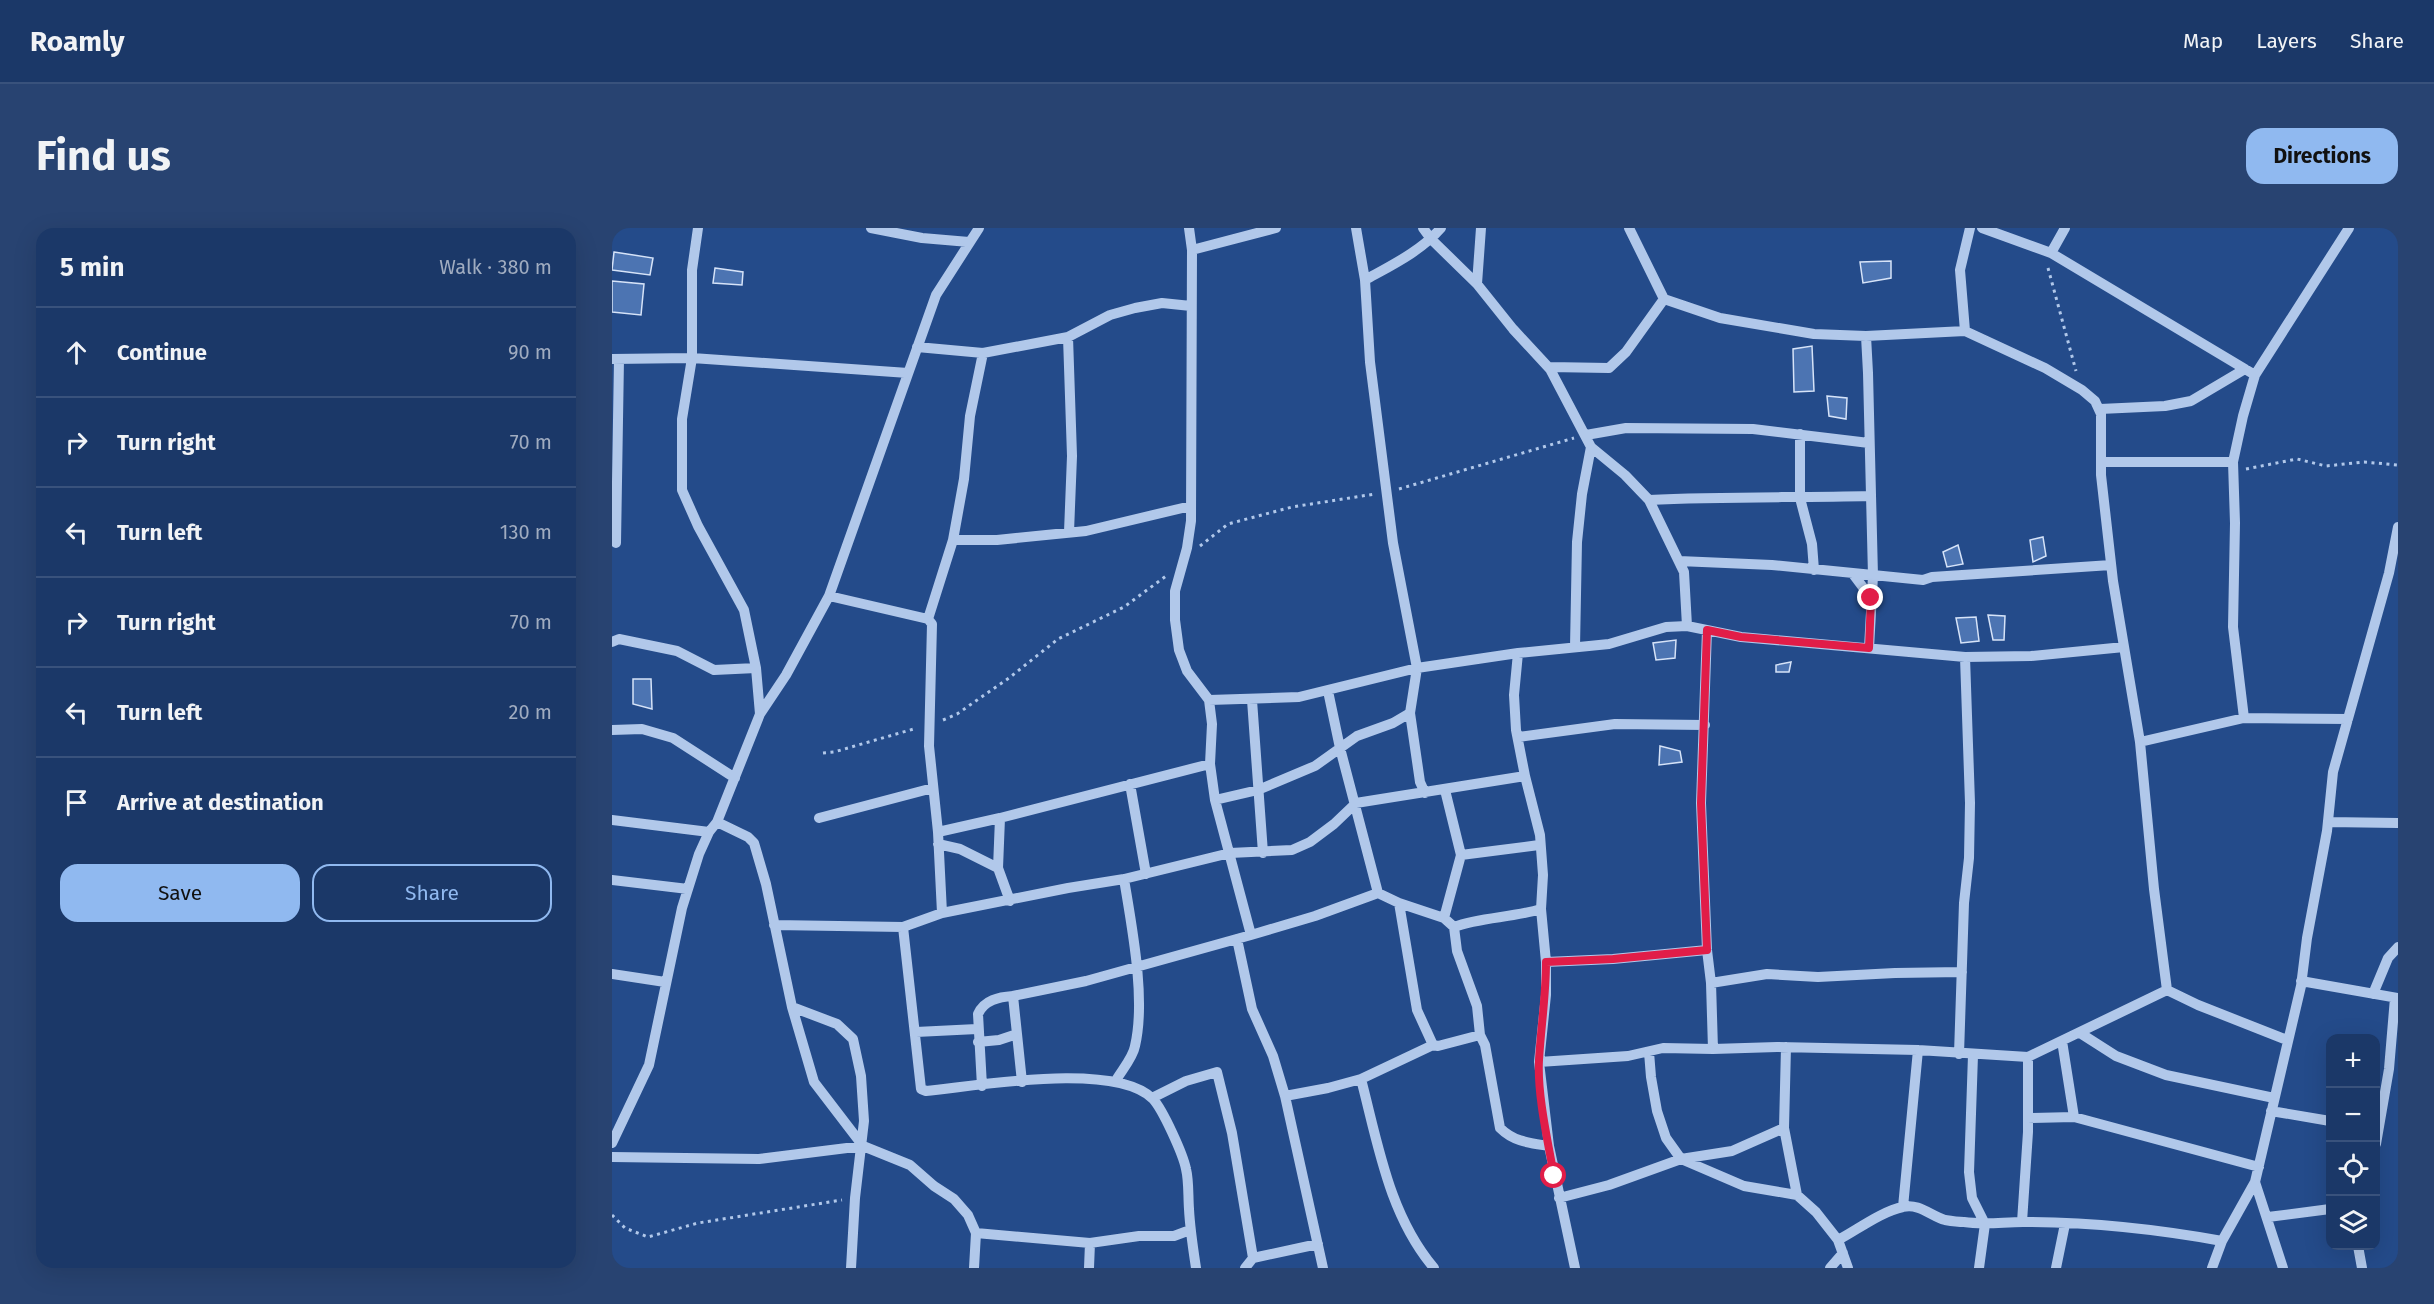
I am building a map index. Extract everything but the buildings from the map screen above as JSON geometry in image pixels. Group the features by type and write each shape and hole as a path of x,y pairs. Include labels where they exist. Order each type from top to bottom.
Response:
{"street":[{"path":"698,228 692,270 692,358 682,419 682,490 698,526 744,610 756,668 760,714"},
{"path":"871,228 922,238 969,242"},
{"path":"612,1143 649,1065 664,982 699,854 709,832 717,822 760,714 786,675 829,596 936,295 979,228"},
{"path":"1190,228 1191,521 1175,591 1175,620 1179,650 1187,671 1209,700 1212,724 1210,764 1215,800 1251,935"},
{"path":"1191,250 1276,228"},
{"path":"1356,228 1365,280 1370,362 1395,554 1417,668 1410,713 1420,782 1425,793"},
{"path":"1423,228 1431,239 1478,284 1513,329 1549,367 1591,447 1626,475 1649,500 1684,572 1687,626"},
{"path":"1365,280 1403,260 1431,239 1441,228"},
{"path":"1478,284 1481,228"},
{"path":"1629,228 1664,299 1720,318 1814,334 1866,336 1965,331 2045,368 2082,390 2095,401 2100,409 2101,462 2111,565 2140,742 2154,889 2167,990"},
{"path":"1965,331 1960,270 1970,228"},
{"path":"1982,228 2049,256 2250,372"},
{"path":"2049,256 2065,228"},
{"path":"2244,718 2233,627 2235,523 2233,467 2250,372 2349,228"},
{"path":"1549,367 1609,368 1626,352 1664,299"},
{"path":"917,347 983,353 1068,337 1110,315 1135,308 1162,303 1191,306"},
{"path":"1866,336 1873,576 1869,648"},
{"path":"1068,337 1072,456 1069,532"},
{"path":"928,619 953,540 964,479 970,416 983,353"},
{"path":"616,543 616,359 692,358 908,374"},
{"path":"2100,409 2165,406 2191,401 2250,372"},
{"path":"1586,435 1626,428 1753,429 1869,443"},
{"path":"1800,434 1800,498 1812,544 1814,570"},
{"path":"1575,647 1577,542 1582,494 1591,447"},
{"path":"2101,462 2233,467"},
{"path":"1649,500 1712,496 1800,498 1870,496"},
{"path":"953,540 997,540 1069,532 1134,521 1191,506"},
{"path":"2212,1268 2222,1241 2255,1182 2259,1167 2301,981 2328,822 2333,772 2389,573 2398,527"},
{"path":"1679,561 1772,565 1923,580 1932,577 2111,565"},
{"path":"1853,574 1871,598"},
{"path":"829,596 928,619 932,624 930,725 942,913"},
{"path":"1209,700 1299,697 1417,668 1518,653 1609,644 1666,627 1687,626 1741,637 1965,657 2031,656 2124,647"},
{"path":"1707,630 1701,803 1713,1050"},
{"path":"612,642 620,639 676,651 714,670 756,668"},
{"path":"1518,653 1514,695 1518,737 1540,835 1539,845 1544,875 1541,909 1546,962 1546,995 1539,1062 1548,1146 1575,1268"},
{"path":"1959,1054 1970,803 1965,657"},
{"path":"1328,691 1340,748 1378,893"},
{"path":"1252,700 1263,853"},
{"path":"1215,800 1258,790 1315,766 1357,736 1393,723 1410,713"},
{"path":"2140,742 2244,718 2348,719"},
{"path":"1518,737 1615,724 1705,725"},
{"path":"612,730 642,729 672,738 735,778"},
{"path":"938,832 1210,764"},
{"path":"774,925 903,927 942,913 1124,879 1230,853 1292,850 1310,842 1356,803 1525,776"},
{"path":"1130,784 1146,874"},
{"path":"819,818 933,788"},
{"path":"1444,918 1461,855 1445,790"},
{"path":"1000,818 998,868 1010,901"},
{"path":"612,820 709,832"},
{"path":"717,822 748,837 754,843 792,1007 814,1082 863,1146"},
{"path":"2328,822 2398,823"},
{"path":"938,844 960,849 998,868"},
{"path":"1461,855 1539,845"},
{"path":"1115,1082 1135,1048 1138,1014 1137,965 1124,879"},
{"path":"612,880 688,889"},
{"path":"982,1086 977,1029 978,1014 984,1005 999,997 1086,981 1315,916 1378,893 1399,903 1444,918 1454,927 1457,951 1476,1006 1480,1035 1485,1045 1500,1128 1508,1136 1522,1142 1548,1146"},
{"path":"1399,903 1417,1010 1433,1045"},
{"path":"1454,927 1471,921 1519,916 1541,909"},
{"path":"903,927 921,1089 926,1091 1074,1077 1101,1078 1132,1087 1152,1098 1162,1112 1186,1168 1190,1230 1196,1268"},
{"path":"1237,939 1252,1009 1273,1056 1285,1096 1323,1268"},
{"path":"2373,994 2388,958 2398,947"},
{"path":"1546,962 1613,959 1707,950"},
{"path":"1711,984 1773,974 1818,977 1962,972"},
{"path":"612,974 664,982"},
{"path":"2301,981 2396,998 2389,1069 2380,1115"},
{"path":"1539,1062 1628,1056 1663,1048 1713,1050 1786,1047 1918,1050 2028,1057 2167,990"},
{"path":"2167,990 2198,1005 2287,1040"},
{"path":"1013,996 1022,1082"},
{"path":"792,1007 837,1024 853,1039 861,1076 864,1121 863,1146 855,1198 851,1268"},
{"path":"916,1032 977,1029"},
{"path":"2080,1033 2116,1056 2166,1075 2274,1098"},
{"path":"978,1042 999,1040 1017,1034"},
{"path":"1285,1096 1361,1079 1433,1045 1438,1046 1480,1035"},
{"path":"2062,1041 2074,1117"},
{"path":"1786,1047 1784,1128 1797,1195"},
{"path":"1903,1207 1918,1050"},
{"path":"1649,1052 1650,1077 1657,1111 1666,1138 1681,1159 1744,1186 1797,1195 1811,1207 1838,1240 1848,1268"},
{"path":"1973,1055 1969,1172 1972,1198 1985,1224 1979,1268"},
{"path":"2022,1222 2028,1118 2028,1057"},
{"path":"1152,1098 1186,1081 1217,1072 1232,1133 1253,1258"},
{"path":"1361,1079 1391,1195 1417,1248 1434,1268"},
{"path":"2271,1111 2326,1120"},
{"path":"2028,1118 2074,1117 2259,1167"},
{"path":"1559,1198 1609,1185 1681,1159 1732,1151 1784,1128"},
{"path":"612,1157 759,1159 863,1146 910,1165 934,1186 954,1199 968,1215 976,1233 974,1268"},
{"path":"2255,1182 2283,1268"},
{"path":"1838,1240 1903,1207 1916,1207 1944,1220 1985,1224 2022,1222 2065,1224 2164,1231 2222,1241"},
{"path":"2268,1218 2326,1210"},
{"path":"2056,1268 2065,1224"},
{"path":"976,1233 1090,1243 1139,1236 1174,1236 1190,1230"},
{"path":"1089,1268 1090,1243"},
{"path":"1245,1268 1253,1258 1318,1244"},
{"path":"2359,1250 2362,1268"},
{"path":"1830,1268 1843,1253"}],"path":[{"path":"2049,256 2077,376"},
{"path":"823,753 834,752 930,725 957,714 1009,678 1058,639 1124,607 1170,573 1228,524 1292,507 1387,494 1552,443 1586,435"},
{"path":"2233,467 2297,459 2326,466 2364,462 2398,465"},
{"path":"612,1215 625,1228 648,1237 698,1223 855,1198"}],"route":[{"path":"1554,1176 1544,1122 1539,1062 1546,995 1546,962 1613,959 1707,950 1701,803 1707,630 1741,637 1869,648 1871,598"}]}
